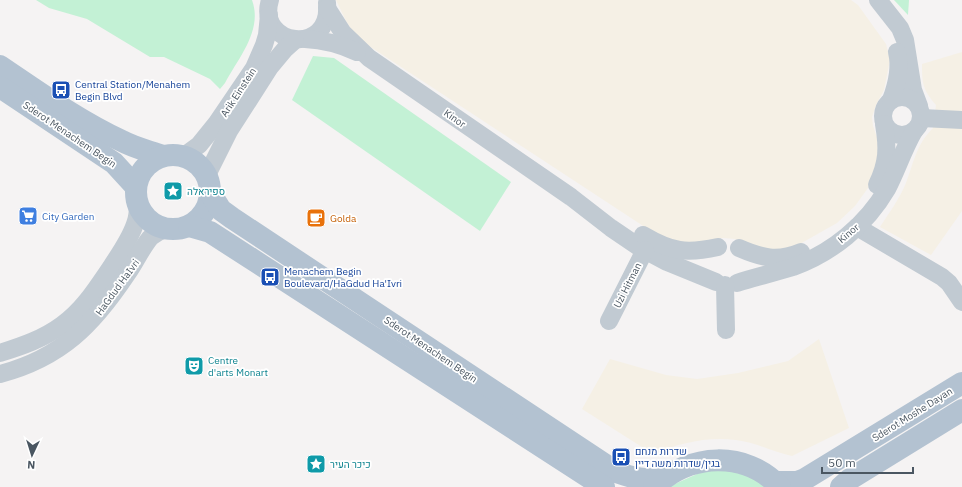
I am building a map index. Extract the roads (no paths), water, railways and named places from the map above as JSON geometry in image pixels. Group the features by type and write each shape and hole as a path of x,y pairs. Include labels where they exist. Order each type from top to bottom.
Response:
{"main road":[{"name":"Sderot Menachem Begin","path":"0,66 63,109 123,142 162,156"},
{"name":"Sderot Menachem Begin","path":"0,87 114,163 137,195"},
{"path":"173,154 184,156 198,163 209,185 208,206 199,219 189,226 177,229 156,225 142,212 137,195 139,177 153,160 162,156 173,154"},
{"name":"Sderot Menachem Begin","path":"209,185 221,210 232,218 616,472 635,478 658,482"},
{"name":"Sderot Menachem Begin","path":"189,226 210,232 604,487"},
{"name":"Sderot Moshe Dayan","path":"778,484 797,482 806,479 962,383"},
{"path":"841,487 850,479 962,410"},
{"path":"658,482 678,469 694,463 712,460 729,461 746,465 756,469 778,484"}],"street":[{"path":"866,0 884,23 898,56 897,79 891,100"},
{"path":"878,0 900,28 905,40 918,118"},
{"name":"Kinor","path":"326,4 343,33 369,58 571,197 612,228 645,250 667,262 726,283 780,271 820,254 846,237 874,208 887,188 899,164 918,118"},
{"name":"Arik Einstein","path":"209,185 229,131 270,67 285,49 300,40 313,36 320,30 328,13 326,4"},
{"name":"Kinor","path":"269,5 272,24 278,32 286,37 300,40 322,40 331,42 369,58"},
{"name":"Arik Einstein","path":"184,156 199,145 216,124 254,68 267,35 269,5"},
{"path":"897,97 904,97 915,101 918,118 906,135 900,136 888,130 884,124 883,111 891,100 897,97"},
{"path":"918,118 962,120"},
{"name":"Kinor","path":"739,248 765,258 783,258 814,245 838,231 861,208 881,177 888,153 888,143 884,124"},
{"name":"Kinor","path":"542,177 656,243 679,251 692,252 718,247"},
{"name":"HaGdud HaIvri","path":"0,352 31,343 46,335 73,317 83,306 98,287 127,240 135,224 137,217 137,195"},
{"path":"857,227 942,277 949,283 962,302"},
{"name":"HaGdud HaIvri","path":"0,374 23,368 36,362 61,348 86,327 97,316 114,293 151,237 166,228"},
{"path":"730,244 739,248 746,256 748,268 746,274 726,283 710,275 707,263 709,256 718,247 730,244"},
{"name":"Uzi Hitman","path":"609,321 645,250"},
{"path":"726,283 726,330"}],"place":[{"name":"Central Station/Menahem Begin Blvd","path":"61,90"},
{"name":"ספיראלה","path":"173,191"},
{"name":"City Garden","path":"28,216"},
{"name":"Golda","path":"316,218"},
{"name":"Menachem Begin Boulevard/HaGdud Ha'Ivri","path":"270,277"},
{"name":"Centre d'arts Monart","path":"194,366"},
{"name":"שדרות מנחם בגין/שדרות משה דיין","path":"621,457"},
{"name":"כיכר העיר","path":"316,464"}]}
